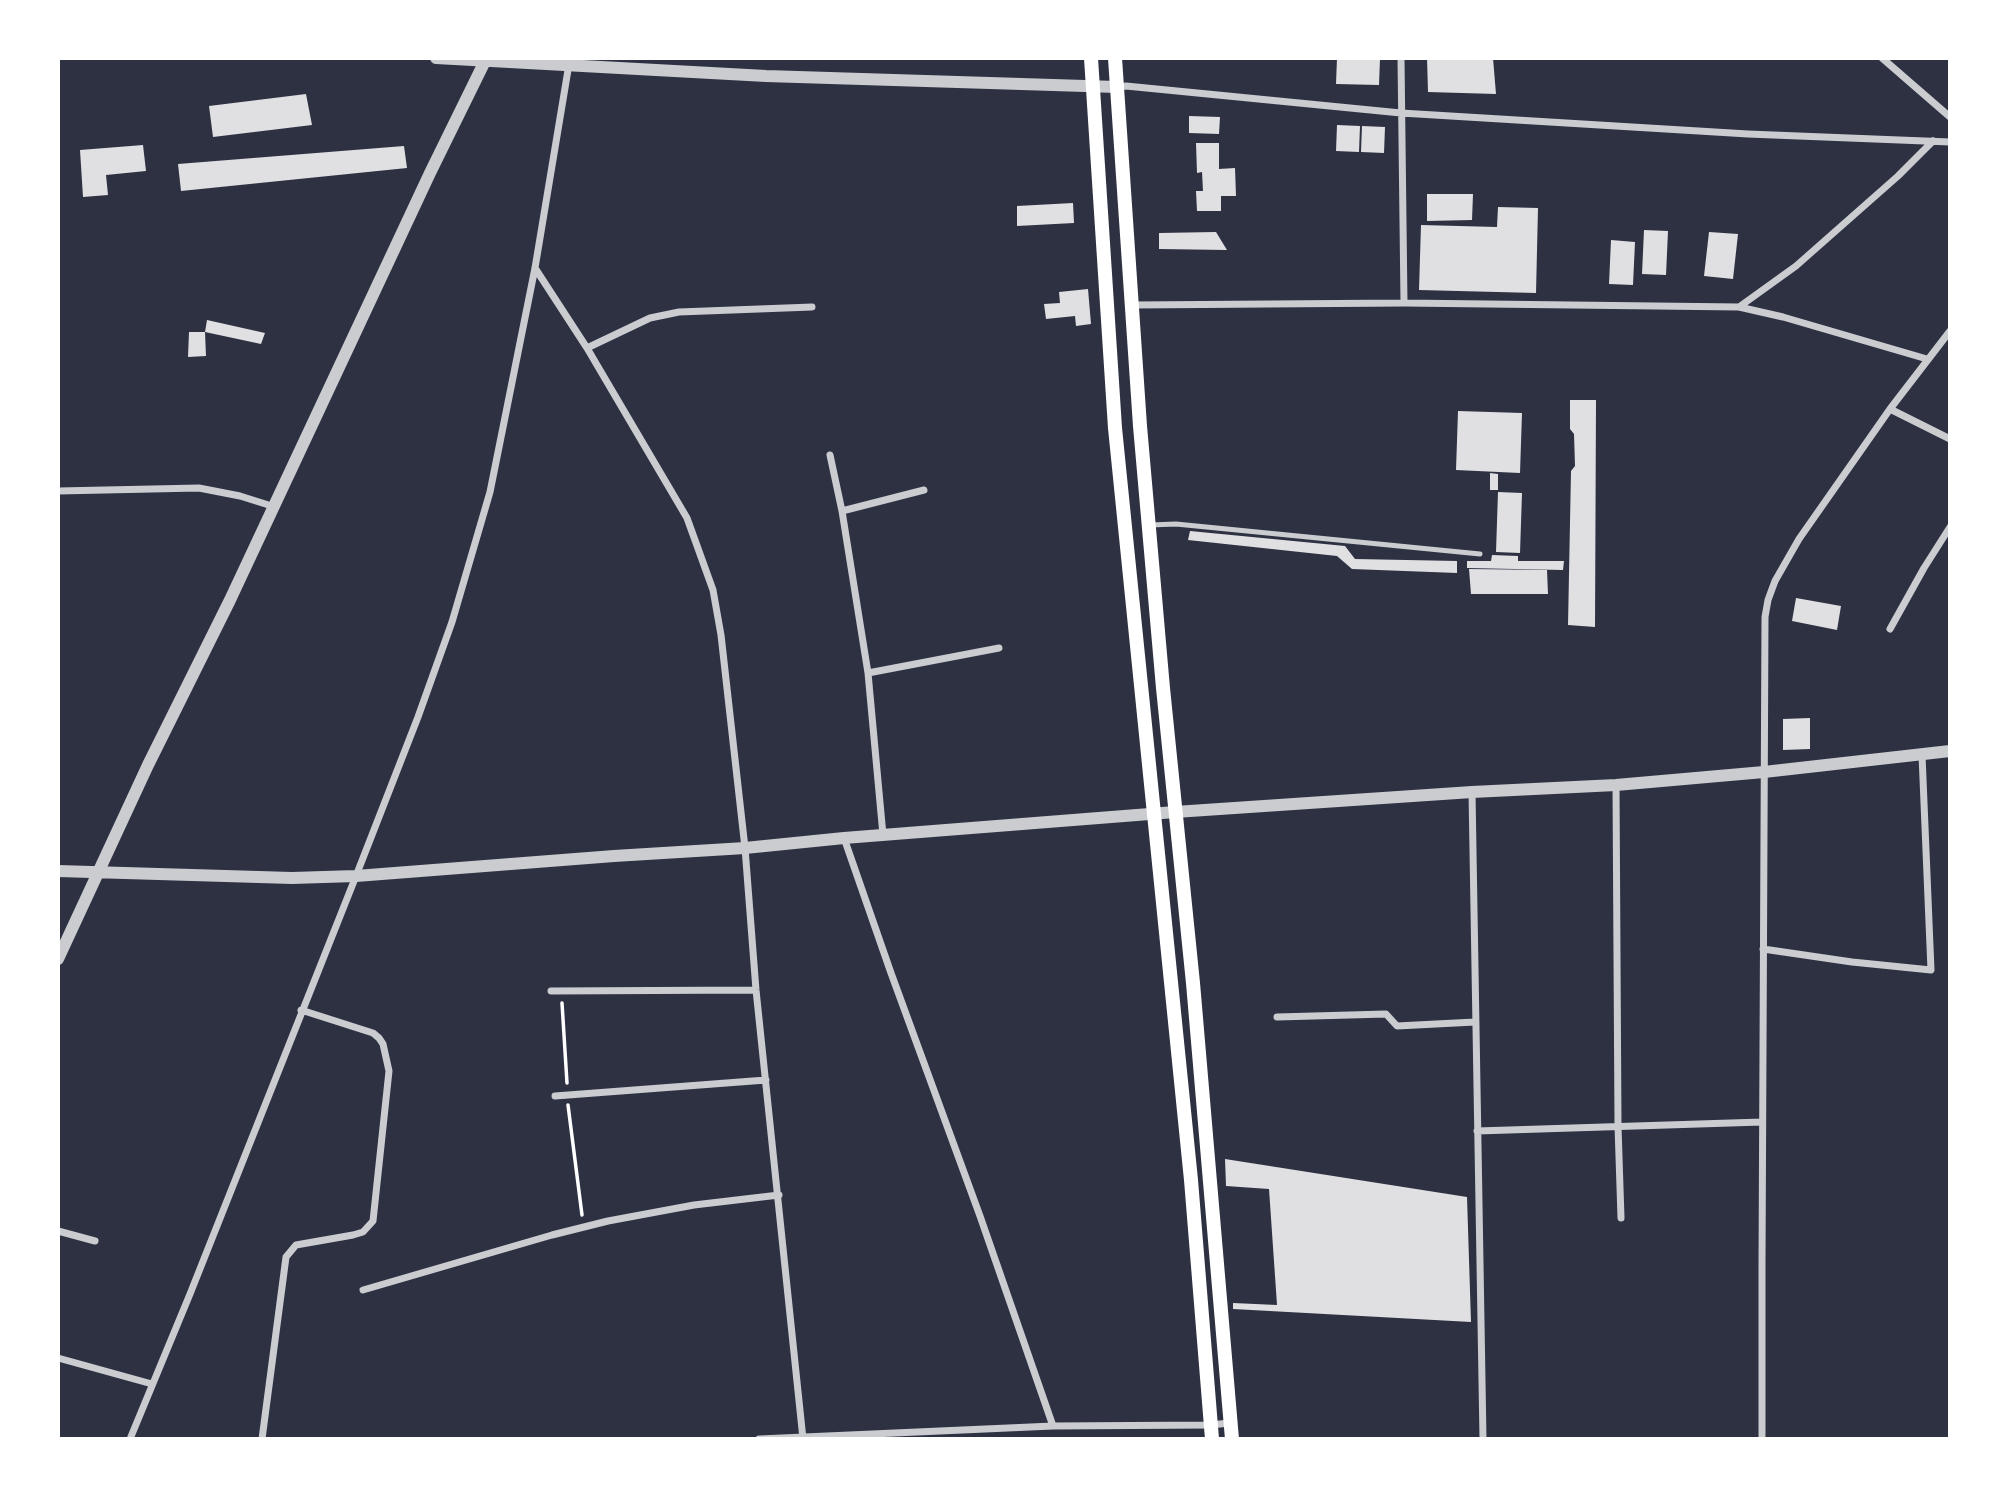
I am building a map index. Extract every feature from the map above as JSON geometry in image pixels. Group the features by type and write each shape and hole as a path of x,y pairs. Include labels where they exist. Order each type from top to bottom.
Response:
{"main road":[{"path":"1091,58 1115,428 1190,1166 1211,1432"},
{"path":"1115,58 1140,426 1193,983 1232,1439"},
{"path":"1115,428 1140,426"},
{"path":"1141,689 1163,688"},
{"path":"1172,985 1193,983"},
{"path":"1200,1303 1220,1300"}],"street":[{"path":"436,58 570,62 766,76 1126,86 1401,113 1748,134 1950,142"},
{"path":"1401,58 1404,303"},
{"path":"1882,58 1950,117"},
{"path":"58,959 97,871 275,507 430,173 487,60"},
{"path":"130,1439 356,876 452,622 490,492 535,268 570,62"},
{"path":"1739,307 1796,266 1898,176 1933,141"},
{"path":"535,268 587,348 687,518 713,590 721,635 745,848 756,990 803,1438"},
{"path":"1133,305 1404,303 1739,307 1927,359"},
{"path":"587,348 650,318 679,312 811,307"},
{"path":"1762,1439 1765,617 1768,600 1783,565 1799,539 1890,409 1950,331"},
{"path":"1890,409 1950,439"},
{"path":"830,454 868,673 883,835"},
{"path":"58,491 199,488 240,496 275,507"},
{"path":"842,511 924,490"},
{"path":"1890,629 1950,527"},
{"path":"868,673 999,649"},
{"path":"58,871 292,878 356,876 745,848 1175,812 1616,785 1950,751"},
{"path":"1763,949 1931,970 1922,755"},
{"path":"1616,785 1621,1217"},
{"path":"1472,792 1483,1439"},
{"path":"844,838 895,986 980,1216 1052,1426"},
{"path":"551,991 756,990"},
{"path":"262,1439 286,1257 296,1245 363,1232 373,1221 389,1072 383,1044 373,1033 301,1010"},
{"path":"1277,1017 1386,1014 1397,1026 1475,1021"},
{"path":"555,1096 766,1080"},
{"path":"1477,1131 1762,1122"},
{"path":"363,1290 552,1235 666,1210 779,1195"},
{"path":"58,1231 95,1241"},
{"path":"58,1358 152,1384"},
{"path":"759,1439 1052,1426 1211,1432 1230,1423"}],"lane":[{"path":"1150,525 1176,524 1480,554"}],"path":[{"path":"561,991 567,1095 583,1228"}],"building":[{"path":"1337,58 1380,59 1379,85 1336,84"},
{"path":"1427,58 1493,58 1496,94 1428,92"},
{"path":"306,94 312,125 213,137 209,106"},
{"path":"1189,116 1220,117 1219,134 1189,133"},
{"path":"1337,125 1360,126 1359,152 1336,151"},
{"path":"1362,126 1385,127 1384,153 1361,152"},
{"path":"1196,143 1219,143 1219,169 1235,168 1236,196 1221,196 1221,211 1197,211 1196,191 1203,191 1202,172 1197,173"},
{"path":"143,145 146,171 106,175 108,195 83,197 80,150"},
{"path":"404,146 407,168 181,191 178,164"},
{"path":"1427,194 1473,194 1472,220 1427,221"},
{"path":"1073,203 1074,223 1017,226 1017,206"},
{"path":"1498,207 1538,208 1536,293 1419,290 1421,225 1497,227"},
{"path":"1644,230 1668,231 1666,275 1642,274"},
{"path":"1216,232 1227,250 1159,249 1159,233"},
{"path":"1709,232 1738,234 1733,279 1704,276"},
{"path":"1611,240 1635,242 1633,285 1609,284"},
{"path":"1088,289 1091,324 1076,326 1075,316 1046,319 1044,304 1060,303 1059,292"},
{"path":"207,320 265,333 261,344 205,332"},
{"path":"189,332 205,332 206,356 188,357"},
{"path":"1570,400 1596,400 1595,627 1568,625 1571,471 1575,466 1574,434 1570,429"},
{"path":"1458,411 1522,413 1520,473 1456,470"},
{"path":"1490,473 1498,474 1498,490 1490,490"},
{"path":"1498,492 1522,493 1520,553 1496,552"},
{"path":"1190,531 1345,546 1355,559 1457,561 1457,573 1352,569 1337,556 1188,540"},
{"path":"1492,555 1518,556 1518,561 1564,561 1563,570 1467,568 1467,561 1491,561"},
{"path":"1469,569 1547,570 1548,594 1471,594"},
{"path":"1796,598 1841,606 1837,630 1792,621"},
{"path":"1810,718 1810,749 1783,750 1783,719"},
{"path":"1225,1159 1467,1197 1471,1322 1233,1309 1233,1303 1277,1305 1269,1189 1226,1186"}]}
